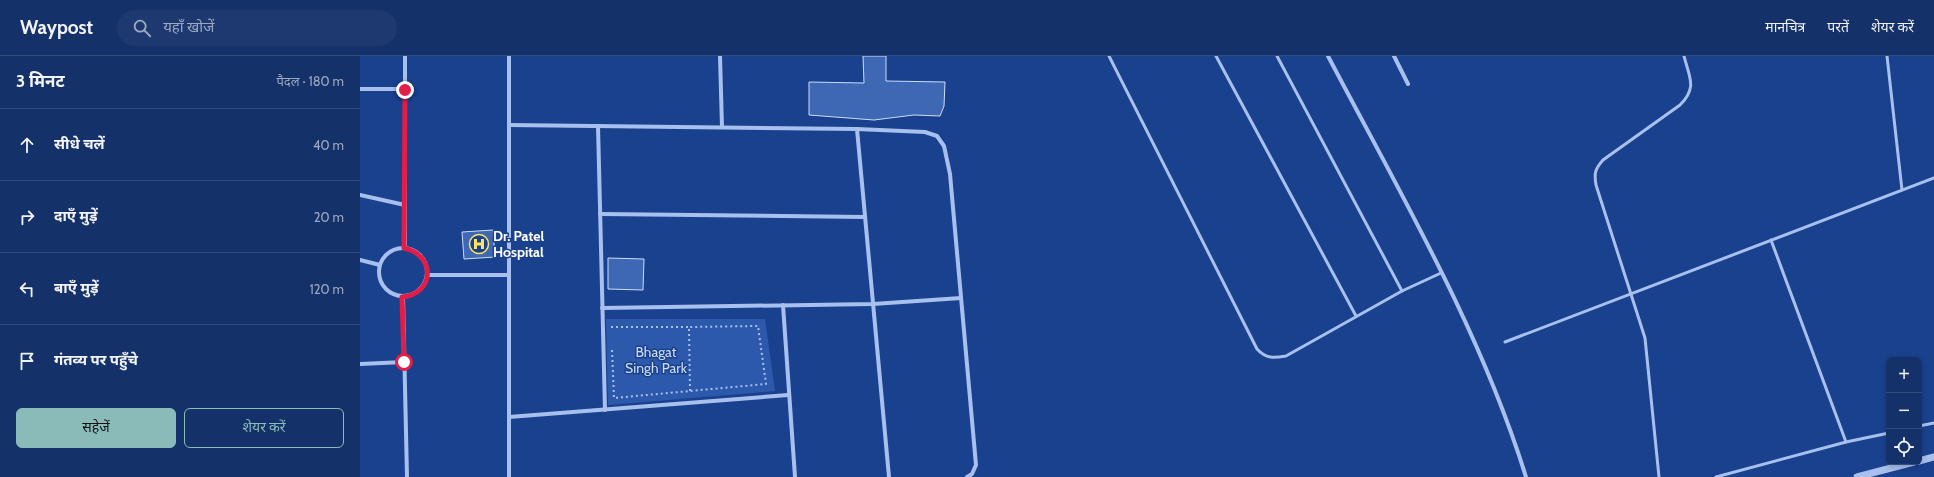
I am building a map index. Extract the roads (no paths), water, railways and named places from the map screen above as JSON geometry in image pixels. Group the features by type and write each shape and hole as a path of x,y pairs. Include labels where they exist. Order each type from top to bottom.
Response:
{"street":[{"path":"404,248 405,56"},
{"path":"509,56 509,477"},
{"path":"720,56 722,127"},
{"path":"1328,56 1441,273 1488,373 1526,477"},
{"path":"1394,56 1408,84"},
{"path":"360,89 405,90"},
{"path":"509,125 857,129 925,132 937,136 944,146 950,174 976,465 972,474 967,477"},
{"path":"598,126 605,410"},
{"path":"857,129 889,477"},
{"path":"360,195 405,205"},
{"path":"600,214 865,217"},
{"path":"404,248 412,249 424,260 428,275 422,288 416,293 402,297 394,295 386,290 381,283 379,274 380,265 385,256 394,250 404,248"},
{"path":"360,260 380,265"},
{"path":"428,275 509,275"},
{"path":"402,297 407,477"},
{"path":"602,308 873,304 961,298"},
{"path":"783,305 788,395 795,477"},
{"path":"360,364 404,362"},
{"path":"509,417 788,395"},
{"path":"1922,460 1934,457"},
{"path":"1857,477 1903,465"}],"lane":[{"path":"1109,56 1257,349 1261,354 1267,357 1286,356 1402,291 1441,273"},
{"path":"1216,56 1356,316"},
{"path":"1277,56 1402,291"},
{"path":"1659,477 1645,338 1596,185 1594,174 1596,167 1603,160 1688,98 1691,90 1684,56"},
{"path":"1887,56 1902,190"},
{"path":"1505,342 1934,178"},
{"path":"1772,240 1846,442"},
{"path":"1922,425 1934,423"},
{"path":"1716,477 1846,442 1886,434"}],"place":[{"name":"Dr. Patel Hospital","path":"479,244"}],"park label":[{"name":"Bhagat Singh Park","path":"656,360"}]}
